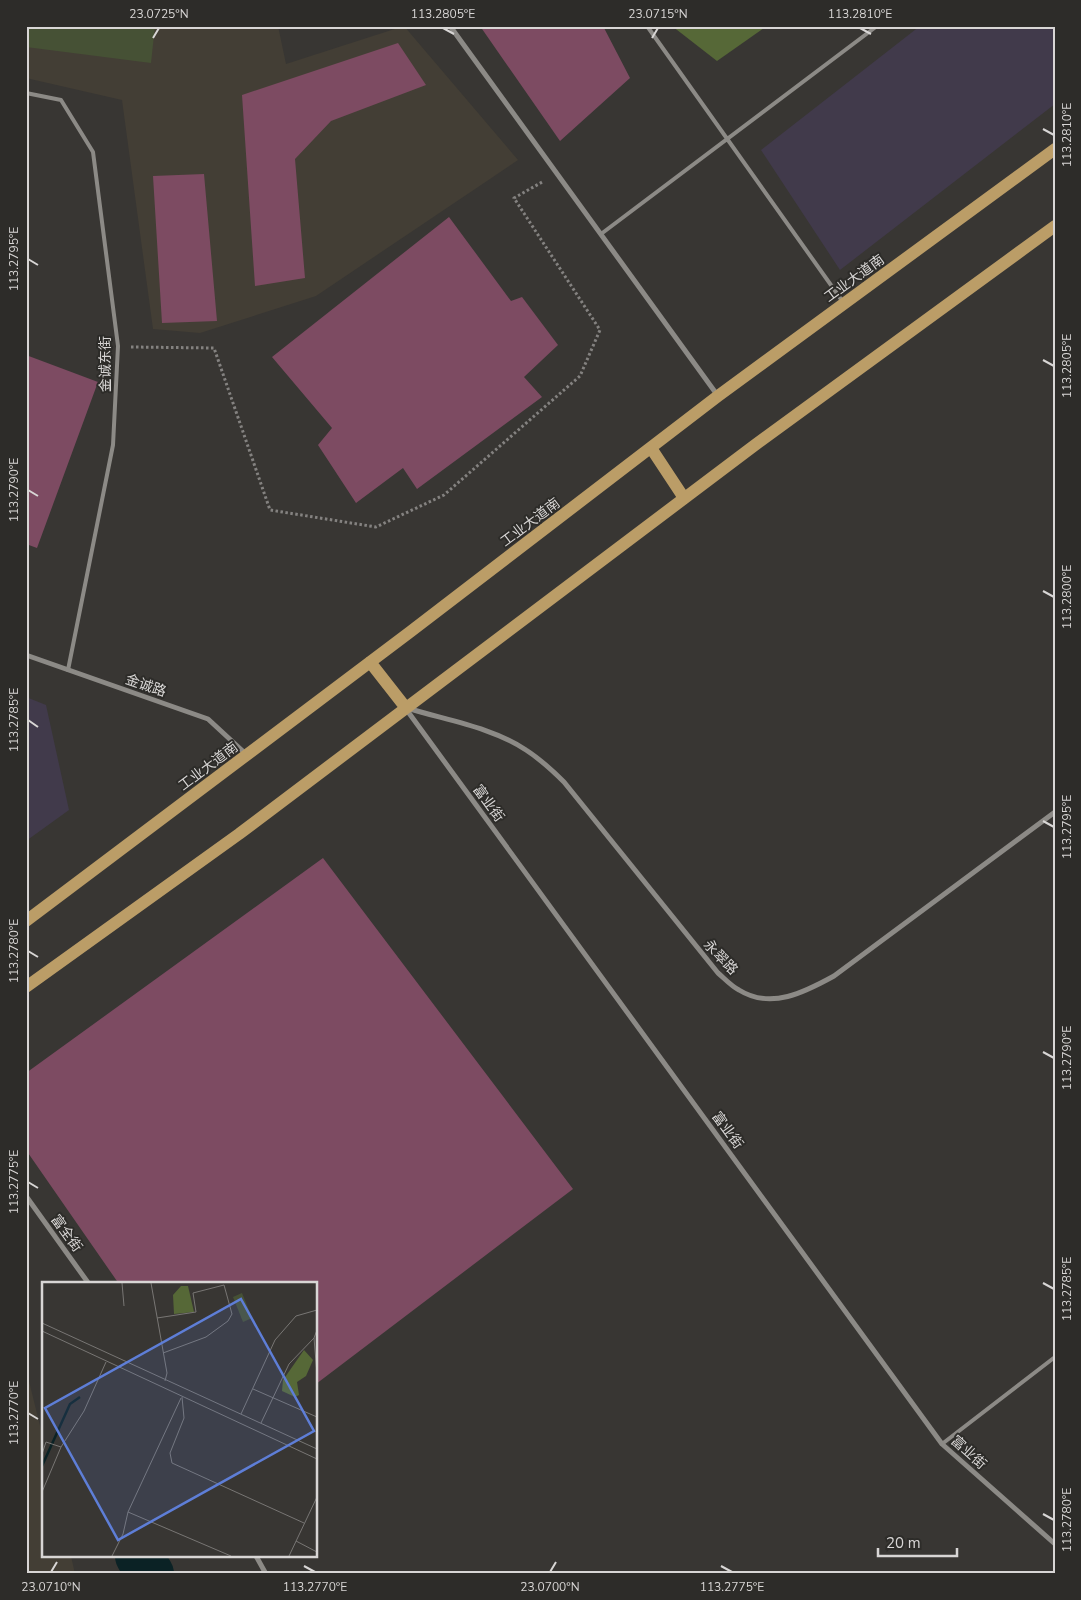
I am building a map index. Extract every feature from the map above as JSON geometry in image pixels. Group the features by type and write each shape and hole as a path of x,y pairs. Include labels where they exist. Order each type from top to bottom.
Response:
{"main road":[{"name":"工业大道南","path":"26,921 370,662 718,396 1055,150"},
{"path":"26,987 225,844 684,498 1055,226"},
{"path":"651,448 684,498"},
{"path":"370,662 406,708"}],"street":[{"path":"450,26 718,396"},
{"name":"金诚路","path":"26,655 208,719 247,755"},
{"name":"永翠路","path":"406,708 494,734 524,748 547,766 564,782 718,973 739,990 757,998 786,998 804,992 834,976 1055,812"},
{"name":"富业街","path":"406,708 942,1444 1055,1544"},
{"name":"富全街","path":"26,1196 88,1282"},
{"path":"257,1558 266,1574"}],"lane":[{"path":"647,26 844,304"},
{"path":"601,234 877,26"},
{"name":"金诚东街","path":"26,93 61,100 93,152 118,346 113,445 68,670"},
{"path":"942,1444 1055,1357"}],"path":[{"path":"118,346 214,348 270,510 376,527 444,495 580,376 600,330 514,198 557,174"}],"shaded area":[{"path":"26,26 278,26 286,64 404,26 518,160 316,296 200,333 153,329 122,100 26,78"},
{"path":"920,26 1055,26 1055,104 840,270 761,150"},
{"path":"26,697 46,705 69,810 26,841"},
{"path":"26,1369 42,1434 42,1558 71,1558 75,1574 26,1574"}],"green space":[{"path":"26,26 155,26 151,63 26,47"},
{"path":"672,26 767,26 717,61"}],"building":[{"path":"480,26 603,26 630,78 560,141"},
{"path":"398,43 426,85 331,121 295,159 305,278 255,286 242,95"},
{"path":"204,174 217,321 162,323 153,176"},
{"path":"449,217 511,301 522,297 558,345 524,377 542,397 417,489 403,468 356,503 318,445 332,428 272,357"},
{"path":"26,355 98,382 37,548 26,544"},
{"path":"323,858 573,1189 318,1382 318,1282 118,1282 26,1150 26,1073"}],"waterway":[{"path":"140,1558 150,1574"}]}
